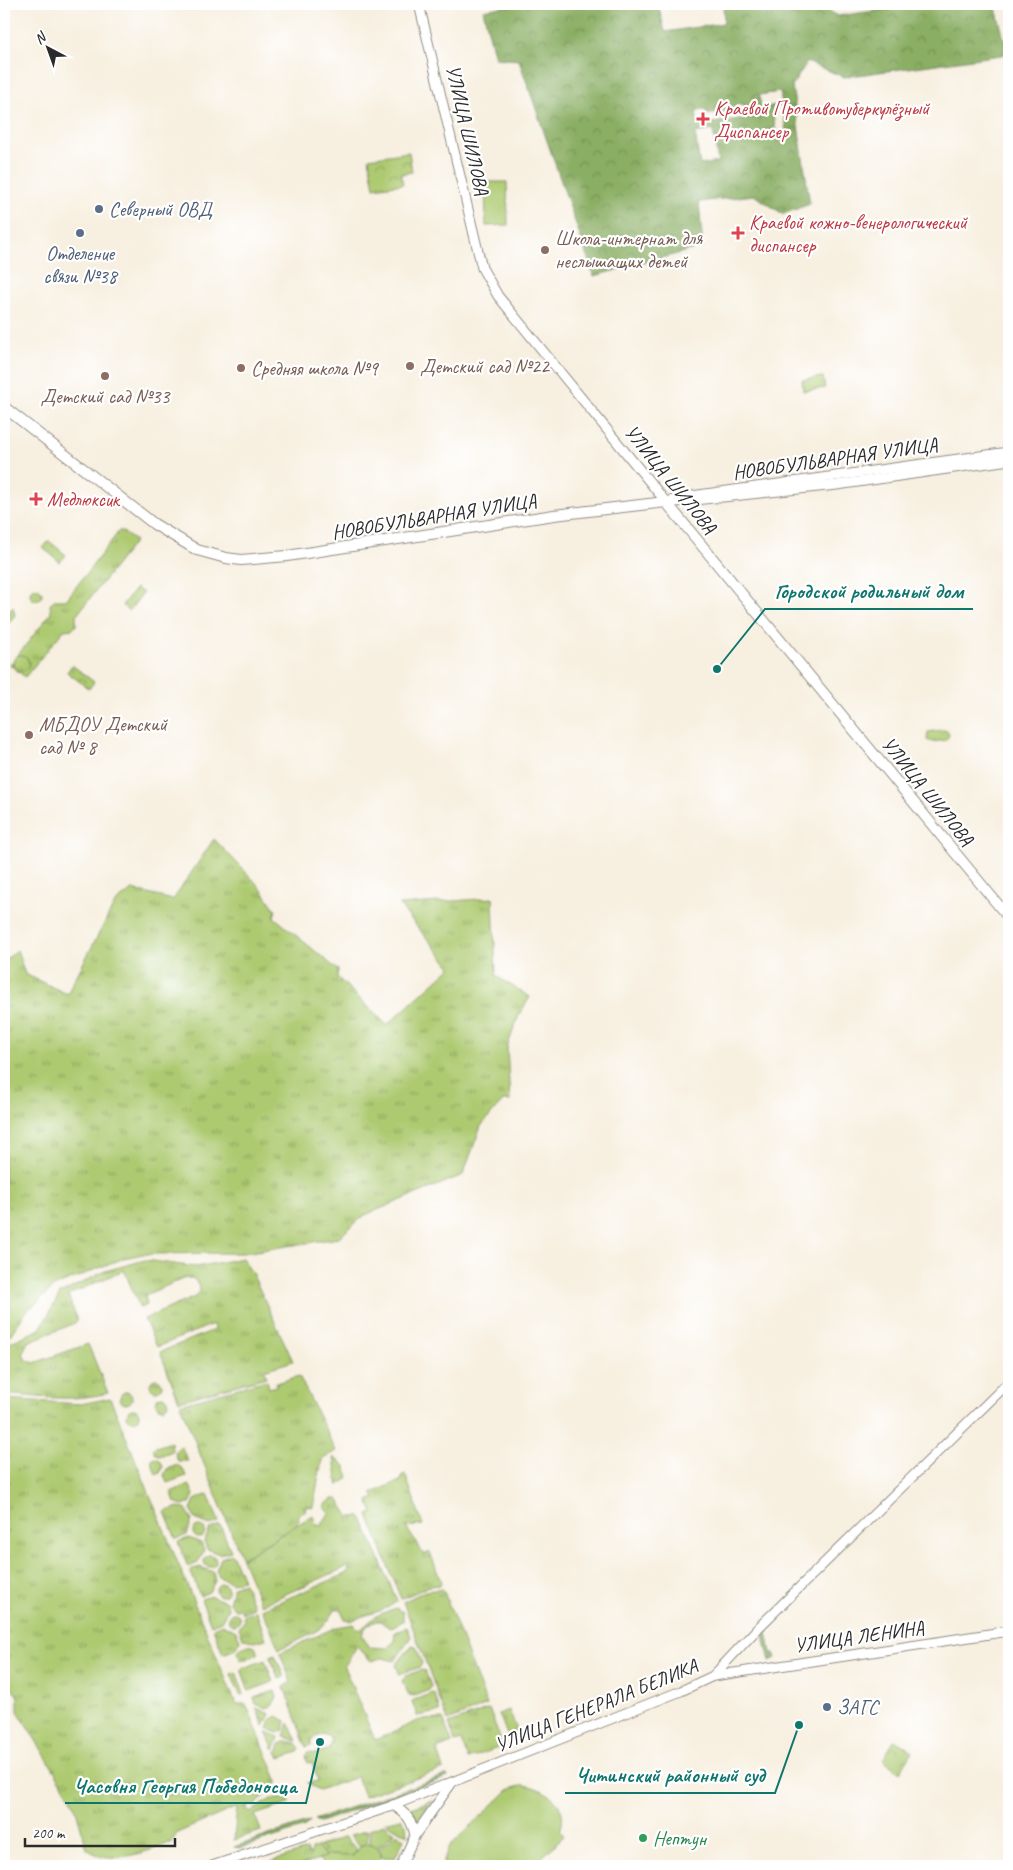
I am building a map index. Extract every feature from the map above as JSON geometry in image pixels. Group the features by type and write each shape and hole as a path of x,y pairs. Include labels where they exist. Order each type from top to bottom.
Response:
{"main road":[{"name":"УЛИЦА ШИЛОВА","path":"419,4 482,268 498,296 1009,918"},
{"name":"НОВОБУЛЬВАРНАЯ УЛИЦА","path":"4,407 154,524 207,554 241,560 287,556 554,516 666,502 690,502 828,486 1009,460"},
{"name":"НОВОБУЛЬВАРНАЯ УЛИЦА","path":"666,502 684,497 1009,452"},
{"name":"УЛИЦА ГЕНЕРАЛА БЕЛИКА","path":"212,1866 393,1806 681,1691 713,1676 759,1627 1009,1382"},
{"name":"УЛИЦА ЛЕНИНА","path":"713,1676 1009,1631"},
{"path":"401,1866 415,1835 451,1784"},
{"path":"393,1806 407,1814 415,1835"}],"green space":[{"path":"518,4 658,4 665,32 724,23 723,4 820,4 837,16 926,4 995,4 1008,54 844,77 807,62 792,86 810,204 783,214 754,195 699,202 703,247 594,276 519,60 495,58 483,10","holes":["780,92 782,105 761,107 759,95","744,104 746,118 698,125 696,111 706,110 707,114 736,110 735,105","783,106 786,133 776,134 772,107","713,130 718,162 700,165 695,133"]},
{"path":"409,152 412,172 401,174 403,184 374,188 369,158"},
{"path":"485,182 507,182 508,225 486,226"},
{"path":"823,377 825,388 803,391 802,380"},
{"path":"120,530 135,541 76,616 76,625 73,629 64,630 25,677 10,665 51,613 50,605 54,600 66,600"},
{"path":"49,541 66,555 60,562 43,548"},
{"path":"36,588 42,594 36,600 30,594"},
{"path":"136,588 143,593 129,611 122,605"},
{"path":"13,607 15,615 5,627 4,618"},
{"path":"18,655 24,655 29,660 27,669 18,671 13,666 13,660"},
{"path":"72,665 94,682 89,689 67,672"},
{"path":"948,731 949,735 946,740 932,742 927,740 928,732"},
{"path":"214,839 259,886 276,910 274,917 338,970 337,977 387,1025 451,967 399,905 493,898 496,976 530,997 519,1015 507,1047 510,1101 503,1101 481,1126 463,1175 365,1215 338,1238 243,1253 143,1254 124,1258 55,1286 26,1312 4,1344 4,961 17,950 25,974 67,994 115,903 132,890 173,900"},
{"path":"242,1258 252,1273 293,1361 264,1370 266,1377 179,1401 160,1352 214,1330 213,1324 157,1347 144,1319 195,1297 198,1292 198,1284 192,1278 185,1278 145,1295 147,1305 140,1308 124,1270 68,1295 77,1320 75,1323 28,1342 23,1352 25,1359 34,1363 88,1344 108,1393 68,1398 4,1394 4,1350 11,1342 40,1329 60,1294 105,1271 145,1260 196,1267"},
{"path":"299,1376 336,1451 322,1460 313,1507 306,1506 305,1512 298,1515 299,1520 294,1526 242,1559 180,1404 267,1380 269,1388 277,1386 276,1383"},
{"path":"154,1379 158,1379 162,1385 158,1391 154,1391 150,1387 150,1383"},
{"path":"124,1392 128,1392 132,1398 128,1404 124,1404 120,1400 120,1396"},
{"path":"160,1396 164,1396 168,1402 164,1408 160,1408 156,1404 156,1400"},
{"path":"110,1398 236,1704 246,1704 278,1782 255,1806 249,1804 246,1810 251,1812 271,1799 290,1799 288,1804 255,1815 261,1831 234,1840 237,1807 177,1833 172,1842 141,1853 118,1857 107,1857 87,1849 74,1803 18,1711 18,1697 4,1673 4,1399 81,1404"},
{"path":"131,1409 135,1409 139,1415 135,1421 131,1421 127,1417 127,1413"},
{"path":"171,1442 172,1451 160,1456 155,1453 153,1448"},
{"path":"181,1446 188,1461 178,1461 175,1454"},
{"path":"334,1457 345,1466 349,1477 338,1486"},
{"path":"155,1458 160,1460 163,1466 160,1473 156,1475 151,1460"},
{"path":"177,1465 183,1469 186,1476 167,1483 164,1475 167,1469"},
{"path":"405,1474 423,1525 406,1527 424,1555 430,1552 441,1582 440,1585 429,1586 401,1599 368,1515 373,1513 368,1501 375,1498 372,1493 402,1480 401,1476"},
{"path":"189,1484 194,1495 190,1503 183,1506 175,1502 171,1492"},
{"path":"208,1494 219,1522 210,1525 195,1519 191,1509 195,1500"},
{"path":"332,1499 338,1499 350,1517 361,1516 397,1601 386,1608 351,1621 345,1619 341,1610 335,1609 325,1624 312,1634 279,1649 262,1609 348,1573 349,1566 261,1605 242,1559 313,1515 315,1524 321,1526 329,1513 324,1506"},
{"path":"178,1507 187,1510 192,1520 187,1535 176,1539 165,1512"},
{"path":"220,1525 231,1551 219,1554 207,1549 204,1542 210,1529"},
{"path":"197,1526 201,1526 205,1532 201,1538 197,1538 193,1534 193,1530"},
{"path":"189,1538 201,1543 204,1550 198,1563 188,1567 178,1542"},
{"path":"232,1554 243,1580 232,1583 219,1577 216,1570 221,1558"},
{"path":"208,1555 212,1555 216,1561 212,1567 208,1567 204,1563 204,1559"},
{"path":"200,1567 213,1572 215,1581 209,1592 200,1596 190,1570"},
{"path":"244,1583 254,1608 242,1613 240,1608 235,1609 229,1603 233,1587"},
{"path":"220,1584 224,1584 228,1590 224,1596 220,1596 216,1592 216,1588"},
{"path":"443,1589 487,1705 448,1721 403,1602 425,1591"},
{"path":"211,1596 226,1602 228,1609 221,1621 211,1625 201,1599"},
{"path":"396,1608 403,1612 403,1621 390,1628 380,1621 374,1621 366,1627 362,1634 368,1647 387,1648 394,1642 395,1632 407,1627 411,1637 395,1661 382,1658 371,1661 357,1646 344,1667 375,1740 420,1720 443,1719 452,1743 437,1749 444,1769 364,1796 357,1777 319,1790 307,1783 318,1781 312,1762 308,1763 306,1756 309,1752 315,1754 329,1749 332,1742 330,1737 323,1734 311,1739 311,1745 306,1747 284,1687 291,1682 280,1653 336,1627 354,1624 360,1630 376,1616"},
{"path":"256,1611 266,1639 254,1642 243,1638 239,1628 244,1621 243,1616"},
{"path":"232,1613 236,1613 240,1619 236,1625 232,1625 228,1621 228,1617"},
{"path":"777,1621 767,1632 771,1653 774,1653 776,1658 770,1661 763,1633"},
{"path":"222,1624 236,1631 240,1640 236,1649 223,1654 213,1628"},
{"path":"249,1645 255,1647 258,1654 241,1661 238,1653 241,1648"},
{"path":"412,1645 416,1646 422,1663 420,1667 400,1675 396,1665"},
{"path":"275,1655 284,1677 279,1679 270,1657"},
{"path":"265,1660 273,1682 249,1691 241,1669"},
{"path":"421,1670 425,1671 431,1686 429,1690 414,1696 409,1695 402,1681 406,1676"},
{"path":"236,1672 244,1694 240,1695 231,1674"},
{"path":"275,1691 277,1697 272,1706 265,1708 256,1704 254,1698"},
{"path":"432,1693 435,1695 440,1712 417,1716 412,1701"},
{"path":"256,1708 270,1714 264,1726"},
{"path":"489,1709 503,1746 468,1759 461,1740 455,1742 449,1724"},
{"path":"509,1710 520,1738 510,1742 499,1714"},
{"path":"277,1716 286,1721 284,1730 277,1733 268,1729 271,1719"},
{"path":"289,1723 297,1741 284,1736"},
{"path":"266,1732 279,1737 274,1750"},
{"path":"894,1740 913,1751 900,1772 883,1760"},
{"path":"288,1741 297,1743 300,1749 298,1752 280,1758 277,1753 280,1744"},
{"path":"447,1775 448,1777 320,1822 314,1820"},
{"path":"522,1785 531,1786 547,1793 559,1805 562,1813 560,1831 564,1836 533,1866 442,1866 449,1847 508,1790"},
{"path":"433,1800 413,1825 405,1810"},
{"path":"401,1818 406,1825 407,1835 385,1822"},
{"path":"310,1821 305,1827 241,1848 234,1847"},
{"path":"384,1824 395,1832 378,1848 370,1844 370,1829"},
{"path":"368,1830 367,1843 360,1846 350,1835"},
{"path":"397,1833 404,1839 395,1858 382,1857 379,1849"},
{"path":"345,1837 356,1849 353,1856 328,1855 320,1846"},
{"path":"368,1843 376,1846 381,1853 380,1866 327,1866 318,1859 326,1856 317,1847 320,1846 328,1855 353,1856 360,1846"},
{"path":"317,1847 326,1857 297,1866 260,1866 306,1850 308,1855 311,1854 311,1849"}],"place":[{"name":"Краевой Противотуберкулёзный Диспансер","path":"703,119"},
{"name":"Северный ОВД","path":"99,209"},
{"name":"Отделение связи №38","path":"80,233"},
{"name":"Краевой кожно-венерологический диспансер","path":"738,233"},
{"name":"Школа-интернат для неслышащих детей","path":"545,250"},
{"name":"Детский сад №22","path":"410,366"},
{"name":"Средняя школа №9","path":"241,368"},
{"name":"Детский сад №33","path":"105,376"},
{"name":"Медлюксик","path":"36,499"},
{"name":"Городской родильный дом","path":"717,669"},
{"name":"МБДОУ Детский сад № 8","path":"29,735"},
{"name":"ЗАГС","path":"827,1707"},
{"name":"Читинский районный суд","path":"799,1725"},
{"name":"Часовня Георгия Победоносца","path":"320,1742"},
{"name":"Нептун","path":"643,1838"}]}
